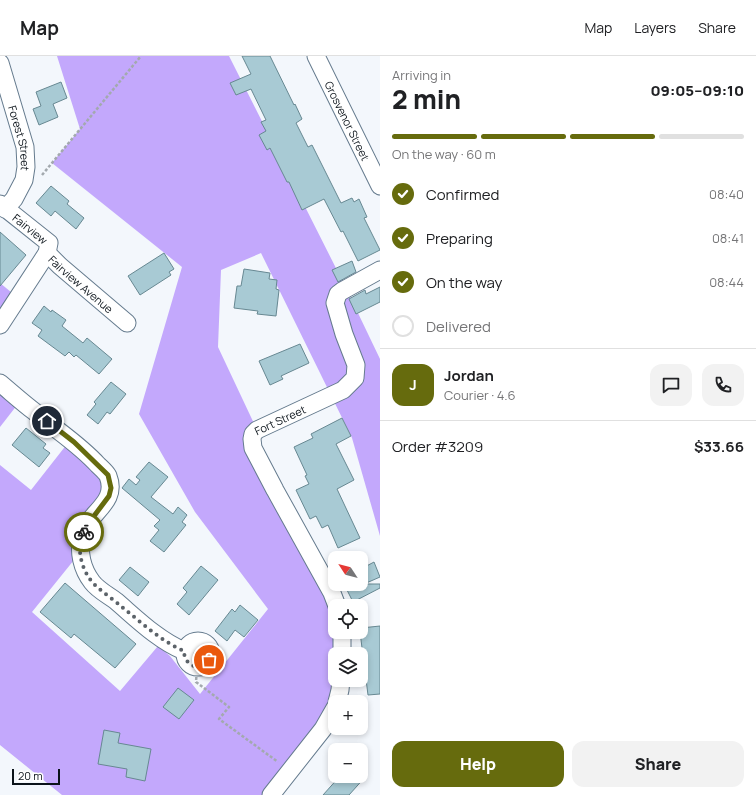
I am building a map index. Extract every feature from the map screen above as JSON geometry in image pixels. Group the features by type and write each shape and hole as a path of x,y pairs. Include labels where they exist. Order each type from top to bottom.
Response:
{"street":[{"name":"Grosvenor Street","path":"316,56 380,186"},
{"name":"Forest Street","path":"0,63 25,147 26,167 24,180 14,199 3,207"},
{"name":"Fairview","path":"3,207 48,243 47,253"},
{"name":"Fairview Avenue","path":"0,325 47,253 60,266 127,323"},
{"name":"Fort Street","path":"334,599 253,448 252,439 253,434 258,430 343,390 355,378 356,365 344,334 335,303 338,294 342,291 380,270"},
{"path":"0,383 35,413 71,439 108,475 111,488 109,496 88,524 82,535 80,552 84,568 93,583 172,646 184,651"},
{"path":"193,641 202,641 209,646 211,655 204,666 197,667 188,663 184,655 184,651 193,641"},
{"path":"271,795 324,729 328,721"}],"path":[{"path":"37,180 141,56"},
{"path":"197,667 196,682 229,707 220,719 284,766"}],"shaded area":[{"path":"57,56 229,56 346,288 380,359 380,536 352,438 261,253 221,270 218,347 257,430 253,434 332,599 328,599 328,639 335,639 335,647 328,647 328,687 338,687 340,690 337,695 328,695 328,709 277,790 283,795 62,795 0,745 0,465 31,490 71,439 109,480 78,555 32,612 120,691 158,646 170,656 200,694 268,609 195,512 139,414 182,267 52,163 80,129"},
{"path":"0,283 17,297 0,325"},
{"path":"0,383 21,400 0,427"}],"building":[{"path":"242,56 270,56 302,119 296,123 308,147 312,145 341,203 352,198 354,202 359,199 367,217 364,218 380,250 358,261 343,231 341,232 324,199 302,210 289,182 287,182 270,148 267,150 259,135 266,131 261,122 266,120 251,89 236,95 230,83 251,74"},
{"path":"61,82 67,98 53,104 58,117 39,125 33,109 41,106 36,92"},
{"path":"51,186 69,201 67,204 84,218 76,229 55,211 51,216 36,203"},
{"path":"0,232 26,255 0,286"},
{"path":"164,253 174,269 169,272 171,275 140,295 128,276"},
{"path":"352,261 356,272 338,282 332,270"},
{"path":"244,269 270,273 269,279 277,280 276,289 279,290 276,316 257,314 258,311 234,308 237,286 241,286"},
{"path":"380,287 380,302 356,314 349,299 365,290 366,294"},
{"path":"44,306 51,312 52,310 66,320 62,326 83,343 87,338 112,359 99,374 76,355 74,357 69,352 65,356 38,336 42,330 32,323"},
{"path":"300,344 309,363 281,376 283,379 270,385 259,361"},
{"path":"111,382 126,394 110,414 107,412 98,424 87,415 96,404 94,402"},
{"path":"342,418 351,436 336,444 354,480 337,489 360,538 338,548 328,525 322,528 316,516 310,519 296,490 309,484 305,476 307,475 294,447 313,438 311,434"},
{"path":"26,428 46,444 43,448 50,453 39,467 12,445"},
{"path":"149,462 168,477 151,497 173,514 178,507 187,515 182,522 186,525 164,552 150,541 159,530 154,526 160,520 122,488 129,479 136,485 140,480 136,477"},
{"path":"374,562 380,577 368,582 368,565"},
{"path":"201,566 218,580 189,615 177,604 187,592 183,588"},
{"path":"130,567 149,582 138,596 119,580"},
{"path":"65,583 136,644 115,668 74,634 71,638 40,612"},
{"path":"368,584 380,584 380,588 359,599 352,599 348,591 368,591"},
{"path":"240,605 258,620 244,637 235,630 227,641 215,631 232,609 235,612"},
{"path":"380,626 380,694 368,695 368,647 362,647 361,639 368,639 368,627"},
{"path":"178,688 194,700 179,719 163,707"},
{"path":"104,730 120,733 118,743 151,749 145,781 126,777 127,769 98,764"},
{"path":"334,783 360,783 349,795 323,795"}],"way so far":[{"path":"84,532 82,535 80,552 84,568 93,583 172,646 184,651 185,659 191,665 195,667 204,666 209,660"}],"route":[{"path":"47,421 74,442 108,475 111,488 109,496 88,524 84,532"}]}
